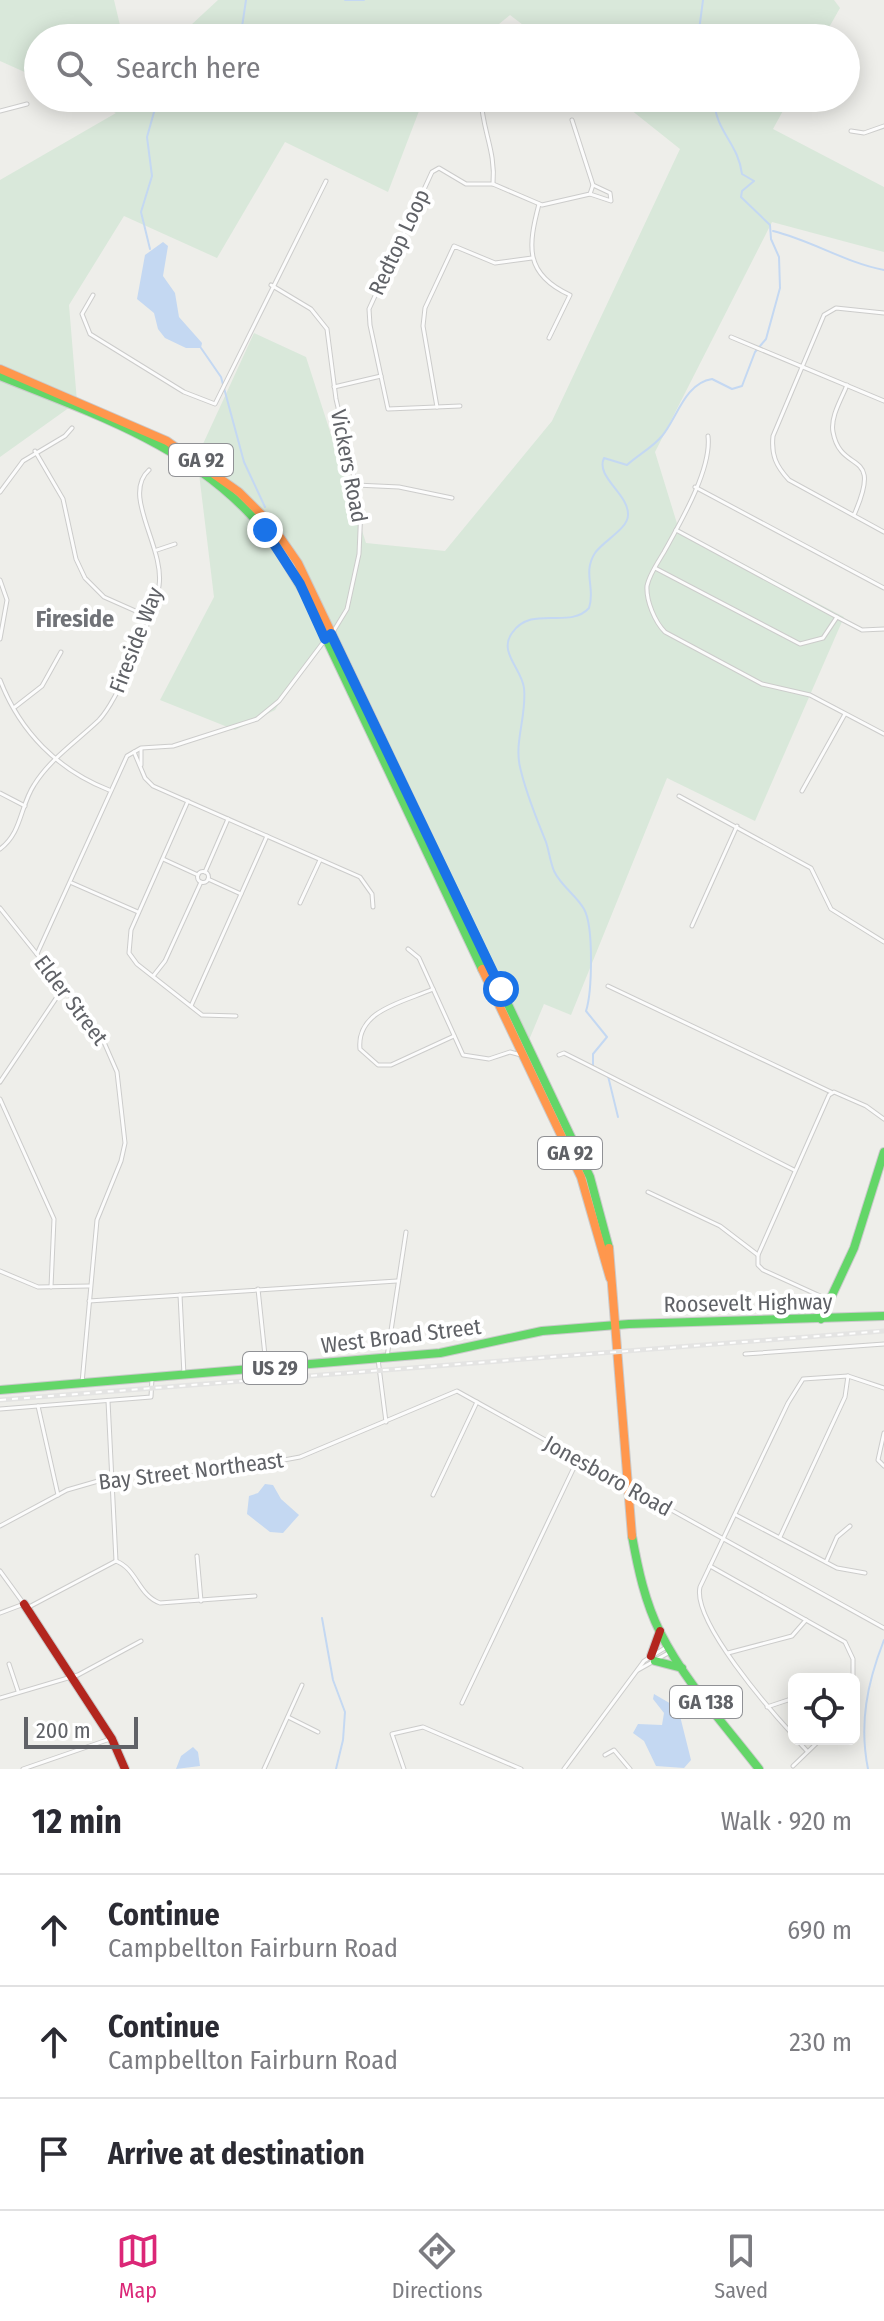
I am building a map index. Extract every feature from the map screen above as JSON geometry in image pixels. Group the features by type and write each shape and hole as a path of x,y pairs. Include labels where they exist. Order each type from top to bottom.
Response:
{"main road":[{"name":"GA 92","path":"0,369 151,430 225,478 259,509 283,539 321,607 328,636 586,1190 610,1278"},
{"name":"GA 92","path":"0,376 148,437 210,476 240,502 272,540 328,636 590,1177 610,1247 613,1326"},
{"path":"820,1320 854,1248 884,1152"},
{"name":"Roosevelt Highway","path":"613,1326 710,1319 820,1320 884,1316"},
{"name":"West Broad Street","path":"0,1390 383,1358 469,1349 542,1331 613,1326"},
{"name":"GA 138","path":"613,1326 637,1563 660,1631 670,1649 759,1769"},
{"path":"25,1606 112,1739 125,1769"},
{"path":"660,1631 653,1659 682,1668"}],"street":[{"path":"0,111 24,105"},
{"path":"482,112 482,123 495,154 493,184"},
{"path":"572,120 593,185 590,194"},
{"path":"851,131 864,133 884,126"},
{"name":"Redtop Loop","path":"460,406 388,409 369,309 432,172 439,168 466,184 493,184 539,204"},
{"path":"93,295 82,314 90,334 184,392 215,404 271,285 326,181"},
{"path":"549,338 570,295 547,281 532,258 530,237 539,204 551,205 590,194 611,201 610,193 593,185"},
{"path":"437,407 423,326 425,308 454,246 495,263 532,258"},
{"name":"Vickers Road","path":"134,751 173,746 257,719 279,701 347,609 361,543 361,507 334,387 324,324 311,309 271,285"},
{"path":"884,313 836,308 824,315 773,436 771,452 789,480 884,532"},
{"path":"731,337 884,401"},
{"path":"334,387 381,376"},
{"path":"847,385 832,430 837,443 863,467 868,477 868,488 854,515"},
{"path":"0,492 12,473 35,451 65,436 72,428"},
{"path":"708,436 710,452 676,530 648,582 648,595 656,620 665,632 762,684 810,695 884,734"},
{"path":"35,451 63,499 76,559 85,578 104,597 149,617"},
{"name":"Fireside Way","path":"0,849 15,833 35,783 109,707 149,617 159,584 157,550 137,488 149,470"},
{"path":"356,485 399,487 452,498"},
{"path":"695,487 884,588"},
{"path":"676,530 862,630 884,629"},
{"path":"157,550 175,544"},
{"path":"655,568 800,644 823,638 837,617"},
{"path":"0,580 7,600 0,639"},
{"path":"15,707 42,686 61,652"},
{"path":"0,680 15,707 54,761 77,776 109,790"},
{"path":"802,791 845,713"},
{"path":"141,748 141,765"},
{"path":"37,954 72,883 121,762 134,751 153,786 360,877 372,894 373,907"},
{"path":"0,793 25,806"},
{"path":"679,796 811,868 831,909 884,942"},
{"path":"188,801 128,940 129,953 137,964 210,1018 236,1016"},
{"path":"198,875 205,872 228,819"},
{"path":"692,926 737,826"},
{"path":"191,1006 267,836"},
{"path":"163,859 198,875 201,882"},
{"path":"300,903 320,860"},
{"path":"205,872 208,879 241,894"},
{"path":"153,976 165,961 201,882 208,879"},
{"path":"72,883 139,912"},
{"name":"Elder Street","path":"0,908 108,1047 117,1072 125,1124 121,1161 97,1220 82,1383"},
{"path":"408,949 419,958 463,1055 489,1059 510,1052 524,1058"},
{"path":"608,986 866,1106 884,1119"},
{"path":"0,1082 63,987"},
{"path":"433,989 369,1017 358,1036 360,1049 378,1065 391,1065 454,1036"},
{"path":"510,1052 513,1034"},
{"path":"559,1055 564,1053 794,1170"},
{"path":"758,1255 831,1092"},
{"path":"0,1099 54,1219 51,1287"},
{"path":"648,1192 720,1226 758,1255 763,1270 830,1301"},
{"path":"386,1422 383,1358 406,1232"},
{"path":"0,1272 25,1284 90,1286"},
{"path":"89,1301 397,1281"},
{"path":"258,1288 267,1369"},
{"path":"180,1293 184,1375"},
{"path":"745,1354 884,1344"},
{"path":"780,1537 845,1397 848,1376"},
{"path":"788,1730 728,1653 699,1602 700,1587 803,1379 848,1376 884,1388"},
{"path":"0,1409 151,1397 152,1378"},
{"name":"Jonesboro Road","path":"386,1422 457,1391 884,1628"},
{"path":"108,1401 116,1561"},
{"path":"433,1495 477,1402"},
{"path":"38,1406 58,1495"},
{"name":"Bay Street Northeast","path":"0,1526 58,1495 112,1477 276,1462 324,1449 386,1422"},
{"path":"884,1433 878,1460 884,1466"},
{"path":"462,1703 578,1459"},
{"path":"736,1515 826,1563 865,1573"},
{"path":"826,1563 837,1537 850,1526"},
{"path":"197,1556 201,1601"},
{"path":"116,1561 128,1568 142,1592 154,1601 255,1596"},
{"path":"0,1613 25,1606 116,1561"},
{"path":"710,1566 848,1645 853,1659 853,1673"},
{"path":"0,1571 25,1606"},
{"path":"728,1653 792,1636 806,1620"},
{"path":"0,1698 78,1675 141,1641"},
{"path":"564,1769 635,1672 670,1649"},
{"path":"9,1664 19,1692"},
{"path":"264,1769 302,1685"},
{"path":"767,1707 788,1700"},
{"path":"288,1717 318,1732"},
{"path":"404,1769 392,1734 423,1727 521,1769"},
{"path":"23,1769 112,1739"},
{"path":"801,1745 807,1751"},
{"path":"793,1766 814,1745"},
{"path":"605,1755 614,1750 630,1769"}],"green space":[{"path":"0,0 114,0 120,24 24,24 24,72 0,61"},
{"path":"218,0 834,0 840,8 831,24 522,24 510,15 499,24 192,24"},
{"path":"114,112 419,112 388,192 285,142 217,258 124,216 69,305 77,402 0,457 0,180 116,113"},
{"path":"634,112 782,112 773,129 884,187 884,252 772,222 655,452 679,530 844,617 755,821 667,778 571,1015 544,1004 524,1052 332,636 295,678 275,710 235,730 160,700 214,597 197,457 254,333 306,357 366,543 445,551 552,421 680,149"}],"water":[{"path":"163,242 168,246 163,276 175,293 179,317 202,343 201,348 186,348 165,338 158,329 154,313 137,299 145,255"},
{"path":"265,1484 273,1485 281,1499 299,1515 283,1533 270,1532 247,1514 249,1496 258,1493"},
{"path":"654,1694 678,1708 691,1760 684,1768 656,1766 644,1741 633,1733 638,1724 662,1725 664,1713 653,1699"},
{"path":"193,1747 198,1752 200,1766 176,1769 181,1756"}],"waterway":[{"path":"242,24 246,0"},
{"path":"345,0 364,0"},
{"path":"700,24 703,0"},
{"path":"150,249 141,212 152,176 147,137 154,112"},
{"path":"593,1066 593,1054 607,1037 586,1011 591,960 587,918 581,904 554,871 522,777 519,748 524,688 509,654 508,640 520,625 530,620 571,617 589,608 591,560 599,548 620,530 628,515 627,507 604,472 604,458 627,465 662,436 688,394 703,382 712,379 732,389 742,386 755,352 766,339 780,288 779,257 771,239 770,225 741,197 742,191 754,181 742,174 736,153 716,112"},
{"path":"773,231 884,270"},
{"path":"201,348 221,377 244,462 265,507"},
{"path":"608,1076 618,1117"},
{"path":"322,1618 333,1680 345,1712 336,1769"},
{"path":"868,1769 864,1736 866,1704 884,1640"}],"railway":[{"path":"0,1400 884,1331"}],"traffic: fast":[{"path":"0,376 99,416 162,447 220,486 263,530 306,596 482,969"},
{"path":"381,737 590,1177 609,1248"},
{"path":"821,1319 854,1248 884,1152"},
{"path":"0,1390 440,1353 542,1331 629,1324 884,1316"},
{"path":"632,1536 646,1597 670,1650 706,1703 759,1769"},
{"path":"655,1661 682,1668"}],"traffic: slow":[{"path":"0,369 167,441 239,492 271,524 298,563 381,737"},
{"path":"482,969 581,1177 610,1278"},
{"path":"609,1248 632,1536"}],"traffic: jam":[{"path":"24,1604 112,1739 125,1769"},
{"path":"651,1656 660,1631"}],"district":[{"name":"Fireside","path":"75,619"}],"route":[{"path":"265,530 300,584 325,639 331,634 501,989"}]}
